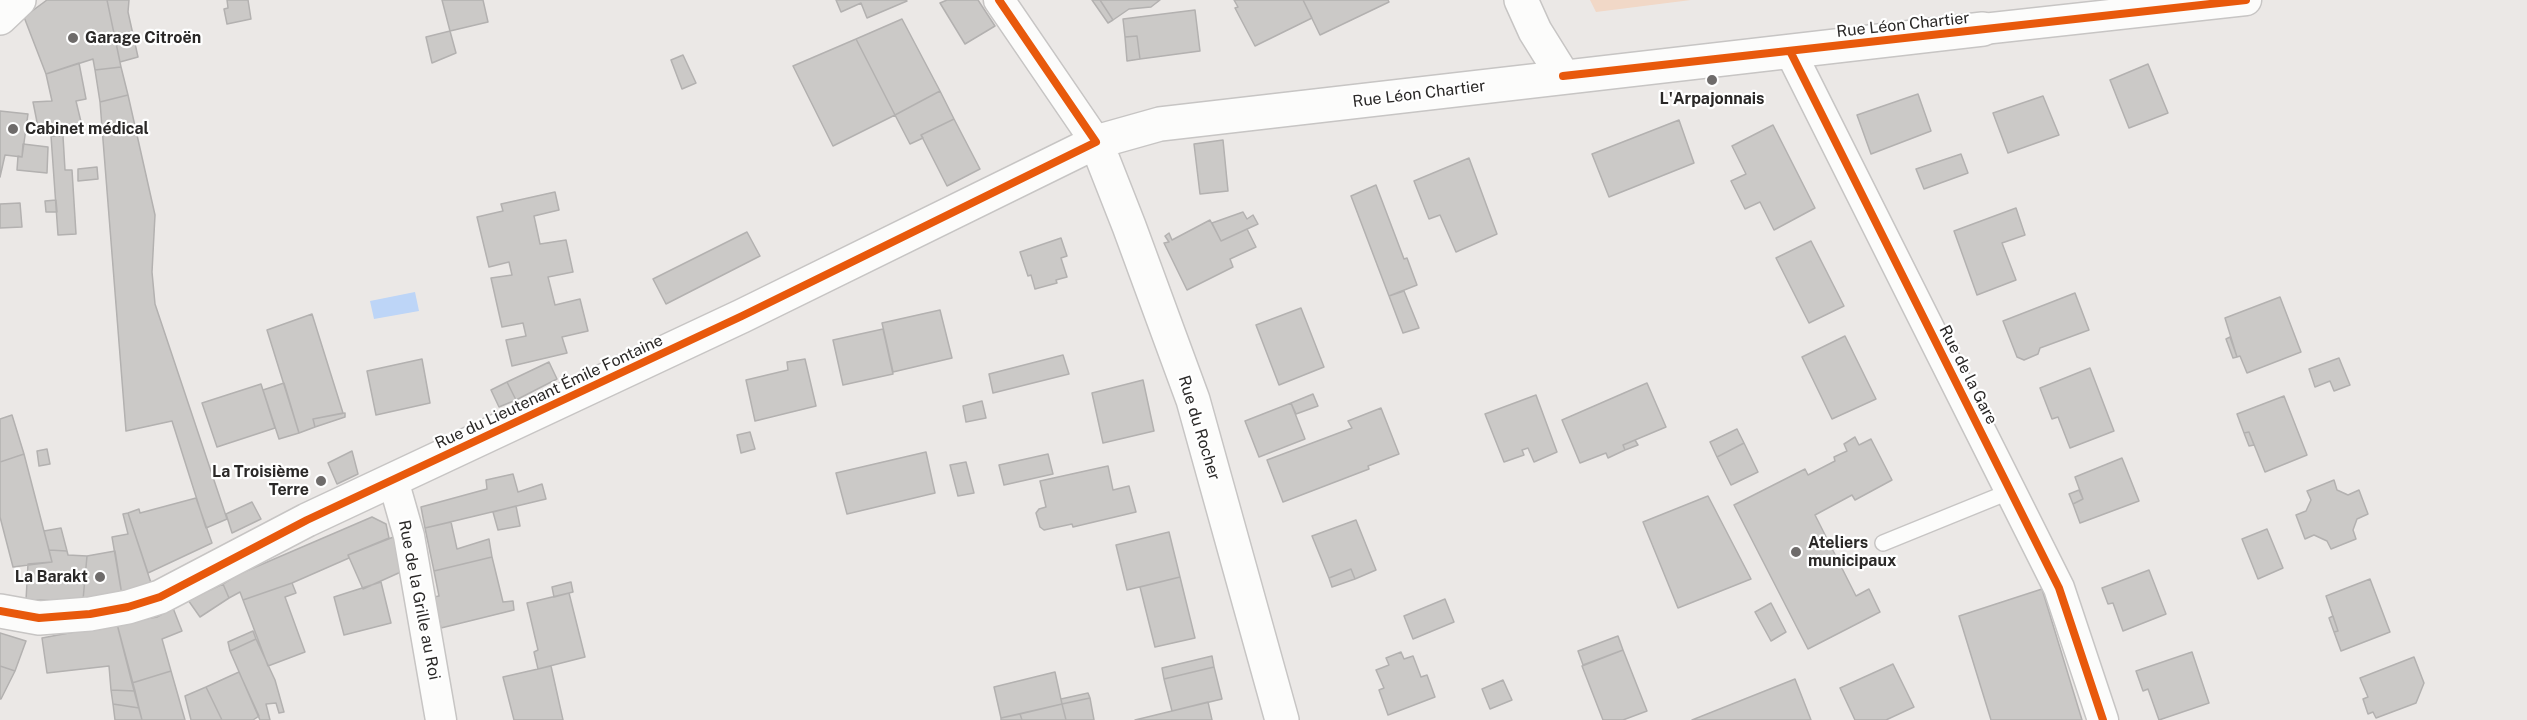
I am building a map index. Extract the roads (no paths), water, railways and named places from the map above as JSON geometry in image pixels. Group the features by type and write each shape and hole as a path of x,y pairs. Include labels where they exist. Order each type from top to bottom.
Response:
{"street":[{"path":"0,18 19,0"},
{"path":"999,0 1096,142"},
{"path":"1521,0 1535,31 1563,76"},
{"name":"Rue Léon Chartier","path":"1096,142 1160,124 1563,76 2246,0"},
{"name":"Rue de la Gare","path":"1790,51 2059,588 2103,720"},
{"name":"Rue du Lieutenant Émile Fontaine","path":"0,612 39,618 90,614 128,607 160,597 307,520 742,316 1096,142"},
{"name":"Rue du Rocher","path":"1096,142 1130,226 1193,400 1282,720"},
{"name":"Rue de la Grille au Roi","path":"393,480 409,536 441,720"}],"lane":[{"path":"1883,543 2011,490"}],"water":[{"path":"415,292 419,311 374,319 370,301"}],"place":[{"name":"Garage Citroën","path":"73,38"},
{"name":"L'Arpajonnais","path":"1712,80"},
{"name":"Cabinet médical","path":"13,129"},
{"name":"La Troisième Terre","path":"321,481"},
{"name":"Ateliers municipaux","path":"1796,552"},
{"name":"La Barakt","path":"100,577"}]}
